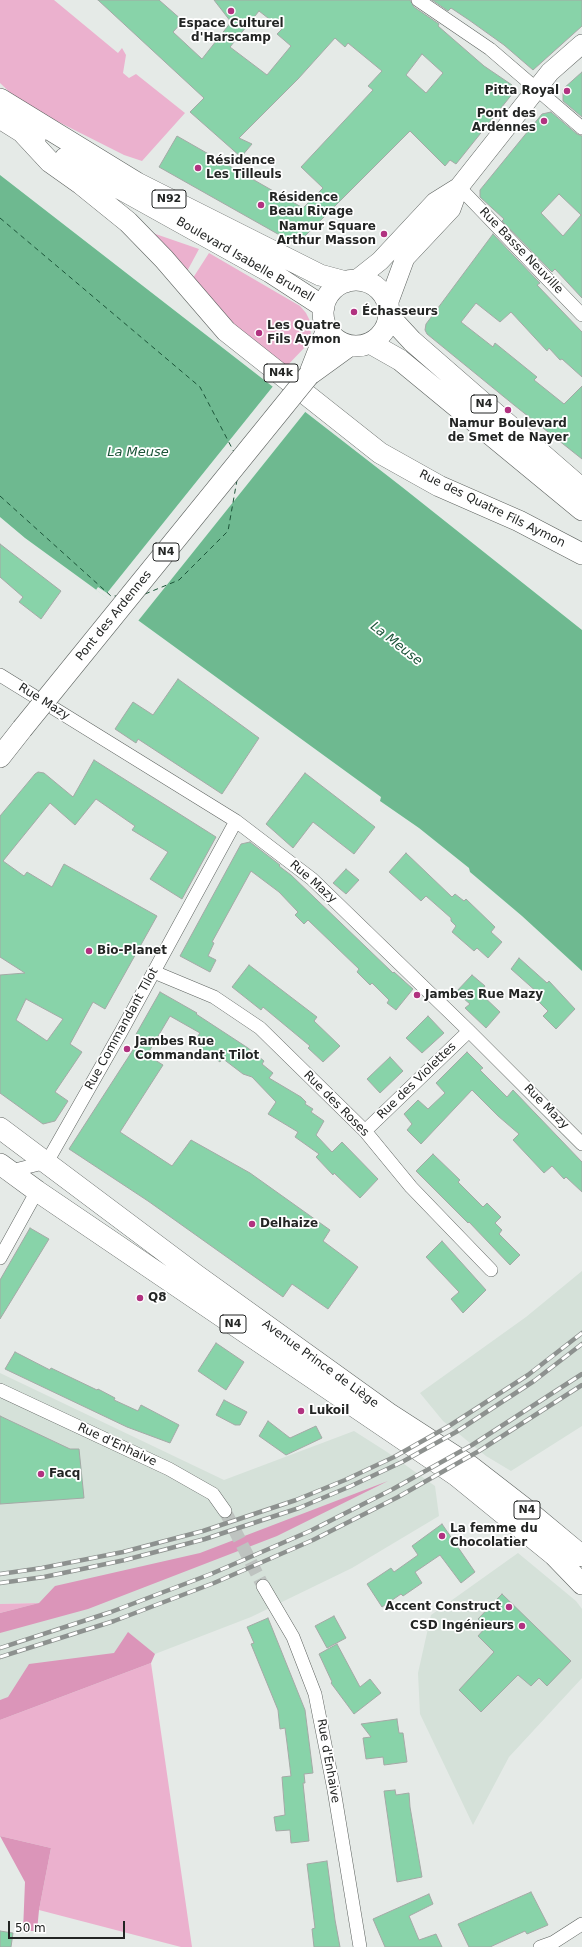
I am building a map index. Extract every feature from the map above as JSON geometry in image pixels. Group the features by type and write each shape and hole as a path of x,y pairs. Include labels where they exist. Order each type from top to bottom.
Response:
{"main road":[{"name":"Boulevard Isabelle Brunell","path":"0,100 137,183 320,275 351,281"},
{"name":"Boulevard Isabelle Brunell","path":"0,118 24,134 127,193 270,272 324,307"},
{"name":"Rue des Quatre Fils Aymon","path":"24,134 50,162 81,184 128,222 164,259 226,331 380,453 439,486 519,520 582,554"},
{"path":"351,281 366,282 376,287 383,294 388,310 386,326 380,336 370,343 360,346 349,346 336,340 327,329 324,322 324,307 328,296 336,287 351,281"},
{"name":"N4","path":"388,310 414,343 582,489"},
{"name":"N4","path":"309,375 327,329"},
{"name":"N4","path":"370,343 400,360 582,510"},
{"name":"N4","path":"309,375 349,346"},
{"name":"Pont des Ardennes","path":"4,751 309,375"},
{"name":"Avenue Prince de Liège","path":"0,1128 196,1275 388,1413 470,1466 528,1511 582,1556"},
{"name":"Avenue Prince de Liège","path":"5,1168 457,1476 548,1550 582,1584"}],"street":[{"path":"418,0 490,49 582,128"},
{"path":"388,310 405,258 451,209 459,187 536,88 550,72 582,44"},
{"path":"351,281 380,261 435,202 459,187"},
{"name":"Rue Basse Neuville","path":"459,187 582,315"},
{"name":"Rue Mazy","path":"0,675 236,821 312,879 469,1031 582,1144"},
{"name":"Rue Commandant Tilot","path":"46,1162 63,1136 96,1074 121,1032 236,821"},
{"name":"Rue des Roses","path":"154,972 214,997 260,1028 365,1131 411,1187 491,1270"},
{"name":"Rue des Violettes","path":"365,1131 469,1031"},
{"path":"5,1168 46,1162"},
{"path":"0,1258 37,1191"},
{"name":"Rue d'Enhaive","path":"0,1390 169,1469 213,1494 225,1511"},
{"name":"Rue d'Enhaive","path":"263,1586 294,1637 315,1694 334,1790 360,1947"},
{"path":"540,1947 554,1942 582,1924"}],"shaded area":[{"path":"0,0 54,0 118,53 122,48 126,55 123,73 129,78 136,74 185,113 142,161 124,155 21,103 0,83"},
{"path":"141,229 199,249 184,277"},
{"path":"209,253 300,306 306,313 310,321 311,338 307,345 282,371 258,351 191,281"},
{"path":"582,1271 582,1426 511,1471 486,1456 443,1421 420,1393 526,1317"},
{"path":"0,1373 224,1480 354,1431 435,1486 439,1516 352,1568 251,1617 155,1654 66,1683 0,1700 0,1613 37,1603 0,1604"},
{"path":"388,1481 277,1536 88,1609 0,1633 0,1613 39,1603 55,1586 200,1553"},
{"path":"518,1553 576,1601 582,1609 582,1678 509,1757 473,1825 420,1714 418,1673 431,1615"},
{"path":"39,1603 0,1613 0,1604"},
{"path":"128,1632 155,1654 151,1663 0,1720 0,1700 8,1697 29,1664 114,1653"},
{"path":"151,1663 192,1947 181,1947 39,1910 51,1848 0,1836 0,1720"},
{"path":"0,1836 51,1848 39,1910 37,1931 23,1931 25,1882"}],"water":[{"name":"La Meuse","path":"0,175 402,487 582,630 582,971 522,916 470,872 469,868 419,828 380,801 381,797 25,538 0,517"}],"pier":[{"path":"274,385 306,411 138,621 96,590 98,587 107,593"}],"building":[{"path":"98,0 159,0 183,21 173,32 202,59 231,22 214,0 410,0 414,7 439,24 438,26 484,66 512,85 513,93 456,164 450,160 445,166 410,131 302,239 292,242 159,167 177,136 303,208 323,188 301,167 373,90 368,86 382,71 348,43 345,47 335,38 298,79 239,138 252,144 241,157 190,112 204,98","holes":["259,11 282,29 277,34 291,46 267,75 230,47","422,54 443,73 426,93 406,75"]},
{"path":"432,0 582,0 582,26 533,70 504,45 469,20 451,8 448,11"},
{"path":"582,72 582,117 563,101 563,89"},
{"path":"551,112 577,134 582,136 582,298 555,269 552,272 502,221 504,219 480,197 480,190 542,114","holes":["559,194 581,215 563,236 541,213"]},
{"path":"493,234 540,283 537,285 582,332 582,377 562,359 560,360 549,348 547,351 511,312 500,322 476,303 461,322 493,347 495,343 537,377 534,380 564,404 582,386 582,459 427,334 425,330 426,324"},
{"path":"0,544 61,591 41,619 19,602 23,597 0,577"},
{"path":"178,679 259,738 222,794 138,739 136,743 115,729 133,702 153,715"},
{"path":"94,760 216,837 182,899 150,879 168,852 132,830 135,826 96,799 75,825 50,803 3,861 24,876 27,872 52,887 64,864 157,916 105,1009 93,1002 70,1044 82,1052 55,1092 68,1101 55,1121 43,1124 0,1093 0,975 25,973 0,957 0,816 38,772 44,773 73,797","holes":["26,999 63,1019 47,1041 16,1020"]},
{"path":"305,773 375,827 354,854 313,822 293,848 266,824"},
{"path":"250,842 280,865 279,866 291,875 393,973 394,972 413,989 396,1010 387,1003 389,1000 372,983 370,985 357,972 359,969 308,920 304,924 295,915 298,912 279,892 251,871 212,942 214,943 208,956 216,960 210,972 180,956 241,844"},
{"path":"406,853 452,897 455,894 464,901 466,899 495,927 491,932 502,942 488,958 477,948 474,951 452,932 456,926 451,921 451,918 426,896 421,901 389,872"},
{"path":"346,869 359,880 346,894 333,883"},
{"path":"519,958 547,983 549,981 575,1009 556,1029 543,1016 548,1011 534,997 538,993 511,969"},
{"path":"249,965 317,1017 314,1021 340,1046 323,1062 308,1048 310,1046 263,1007 261,1010 232,987"},
{"path":"472,975 485,986 480,993 500,1012 486,1028 465,1008 470,1004 456,992"},
{"path":"160,992 197,1013 196,1014 248,1048 264,1061 262,1064 273,1073 269,1078 301,1097 306,1102 305,1104 313,1109 311,1112 324,1121 316,1135 332,1152 342,1142 378,1179 360,1198 334,1173 333,1175 316,1157 319,1154 295,1137 298,1132 268,1114 276,1102 252,1077 243,1074 222,1058 220,1062 193,1043 200,1033 170,1016 147,1055 163,1065 120,1132 172,1166 191,1140 250,1173 330,1230 323,1241 358,1267 328,1309 292,1284 283,1297 148,1201 69,1149 140,1039 135,1036"},
{"path":"428,1016 444,1033 422,1053 406,1038"},
{"path":"467,1052 483,1068 480,1070 507,1097 513,1090 582,1162 582,1192 566,1177 564,1179 552,1166 544,1173 513,1140 519,1134 498,1116 472,1090 421,1144 407,1130 412,1124 404,1114 418,1100 428,1109 445,1093 436,1083"},
{"path":"390,1057 403,1071 380,1093 367,1079"},
{"path":"433,1154 460,1180 458,1182 483,1207 487,1203 501,1217 495,1223 502,1230 499,1234 520,1255 510,1265 469,1222 468,1223 416,1171"},
{"path":"30,1228 49,1239 0,1319 0,1280"},
{"path":"442,1241 486,1290 463,1313 451,1299 459,1292 426,1257"},
{"path":"216,1343 244,1362 226,1390 198,1371"},
{"path":"15,1352 50,1370 51,1368 97,1390 98,1389 115,1398 114,1400 138,1411 141,1405 179,1425 170,1443 127,1427 5,1369"},
{"path":"224,1400 247,1412 240,1425 235,1425 216,1415"},
{"name":"Facq","path":"0,1416 70,1449 79,1449 84,1498 0,1504"},
{"path":"268,1421 290,1438 316,1426 322,1438 286,1455 259,1436"},
{"path":"442,1524 475,1572 461,1583 440,1555 415,1572 422,1583 403,1596 401,1594 382,1607 367,1584 391,1568 394,1572 418,1555 412,1546"},
{"path":"502,1594 571,1661 547,1686 539,1678 531,1686 518,1675 481,1712 459,1690 494,1652 478,1636 486,1627 478,1619"},
{"path":"334,1616 346,1638 327,1648 315,1626"},
{"path":"268,1618 305,1710 313,1773 304,1774 305,1783 303,1783 309,1841 291,1843 290,1830 276,1831 274,1817 285,1815 282,1777 291,1776 285,1728 280,1729 278,1710 251,1644 254,1643 247,1627"},
{"path":"337,1644 360,1687 370,1679 381,1693 354,1714 331,1683 332,1682 319,1654"},
{"path":"397,1719 399,1733 403,1733 407,1762 384,1765 383,1757 366,1759 363,1738 371,1737 361,1724"},
{"path":"395,1790 396,1795 409,1793 422,1877 397,1882 384,1791"},
{"path":"327,1861 340,1947 314,1947 312,1929 315,1928 307,1864"},
{"path":"531,1892 548,1925 527,1934 525,1931 490,1947 469,1947 458,1924"},
{"path":"429,1894 433,1904 409,1916 419,1940 436,1934 442,1947 385,1947 373,1919"},
{"path":"0,1931 13,1933 11,1947 0,1947"}],"ferry route":[{"path":"0,218 200,387 234,452"},
{"path":"145,594 179,580 228,531 237,480"},
{"path":"0,496 111,596 116,596"}],"tunnel":[{"path":"225,1511 263,1586"}],"railway":[{"path":"0,1574 42,1568 123,1552 203,1531 296,1500 345,1480 394,1457 449,1426 528,1375 582,1333"},
{"path":"0,1583 44,1577 125,1560 205,1539 299,1508 402,1462 456,1432 534,1381 582,1344"},
{"path":"0,1648 111,1612 211,1574 310,1531 393,1489 472,1445 582,1374"},
{"path":"0,1657 114,1621 214,1583 313,1540 398,1497 479,1451 582,1385"}],"place":[{"name":"Espace Culturel d'Harscamp","path":"231,11"},
{"name":"Pitta Royal","path":"567,91"},
{"name":"Pont des Ardennes","path":"544,121"},
{"name":"Résidence Les Tilleuls","path":"198,168"},
{"name":"Résidence Beau Rivage","path":"261,205"},
{"name":"Namur Square Arthur Masson","path":"384,234"},
{"name":"Échasseurs","path":"354,312"},
{"name":"Les Quatre Fils Aymon","path":"259,333"},
{"name":"Namur Boulevard de Smet de Nayer","path":"508,410"},
{"name":"Bio-Planet","path":"89,951"},
{"name":"Jambes Rue Mazy","path":"417,995"},
{"name":"Jambes Rue Commandant Tilot","path":"127,1049"},
{"name":"Delhaize","path":"252,1224"},
{"name":"Q8","path":"140,1298"},
{"name":"Lukoil","path":"301,1411"},
{"name":"Facq","path":"41,1474"},
{"name":"La femme du Chocolatier","path":"442,1536"},
{"name":"Accent Construct","path":"509,1607"},
{"name":"CSD Ingénieurs","path":"522,1626"}]}
